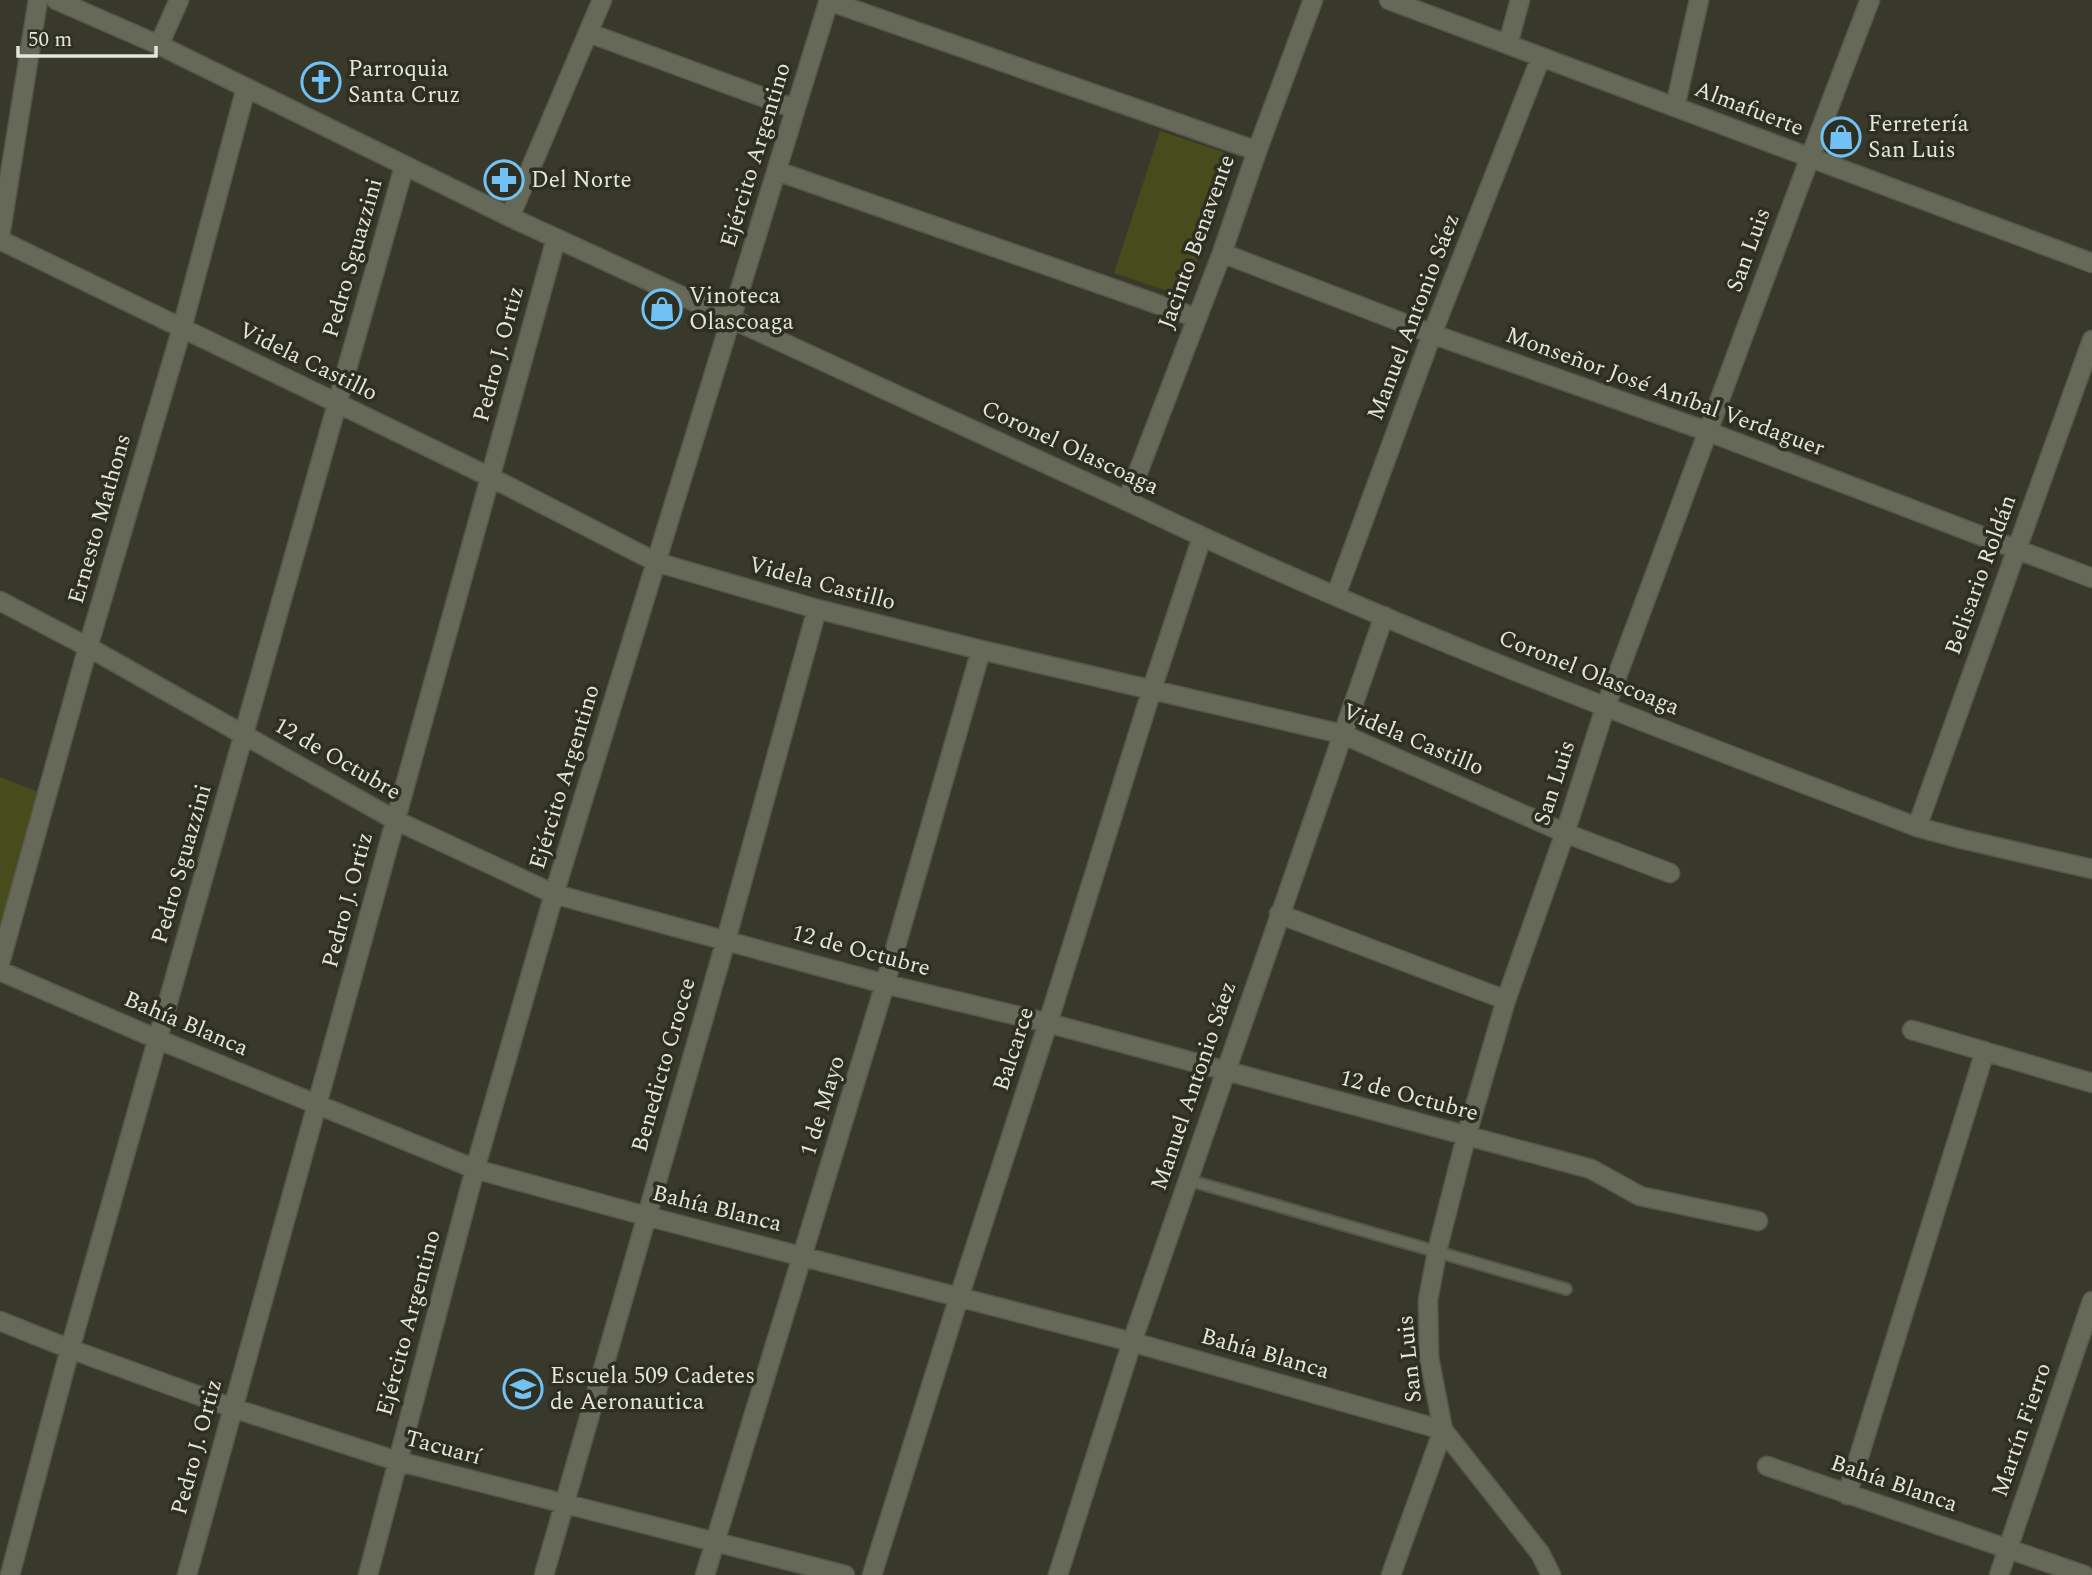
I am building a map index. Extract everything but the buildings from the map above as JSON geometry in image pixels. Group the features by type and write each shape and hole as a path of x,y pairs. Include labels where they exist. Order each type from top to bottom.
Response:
{"street":[{"path":"0,238 38,0"},
{"name":"Coronel Olascoaga","path":"56,0 159,45 556,239 1202,537 1384,616 1605,708 1917,827 2092,869"},
{"path":"159,45 179,0"},
{"path":"510,217 602,0"},
{"name":"Jacinto Benavente","path":"1127,501 1222,253 1313,0"},
{"name":"Almafuerte","path":"1389,0 2092,263"},
{"path":"1508,44 1520,0"},
{"path":"1675,107 1699,0"},
{"name":"San Luis","path":"1551,1575 1540,1553 1443,1430 1429,1357 1428,1300 1437,1252 1466,1137 1506,1000 1565,833 1605,708 1870,0"},
{"path":"829,1 1257,151"},
{"name":"Ejército Argentino","path":"368,1575 475,1169 554,894 829,1"},
{"path":"589,33 795,109"},
{"name":"Manuel Antonio Sáez","path":"1336,595 1432,334 1541,57"},
{"name":"Ernesto Mathons","path":"0,963 88,647 182,328 246,89"},
{"name":"Pedro Sguazzini","path":"10,1575 70,1349 404,167"},
{"path":"777,172 1196,318"},
{"name":"Videla Castillo","path":"0,238 490,477 656,562 817,609 1342,734 1565,833 1670,873"},
{"name":"Pedro J. Ortiz","path":"187,1575 556,239"},
{"name":"Monseñor José Aníbal Verdaguer","path":"1222,253 1432,334 1709,432 2092,578"},
{"name":"Belisario Roldán","path":"1917,827 2092,340"},
{"name":"Balcarce","path":"873,1575 1202,537"},
{"name":"12 de Octubre","path":"0,601 88,647 396,820 554,894 1591,1169 1640,1196 1758,1221"},
{"name":"Benedicto Crocce","path":"544,1575 726,940 817,609"},
{"name":"Manuel Antonio Sáez","path":"1058,1575 1132,1342 1384,616"},
{"name":"1 de Mayo","path":"705,1575 886,984 981,650"},
{"path":"1279,914 1506,1000"},
{"name":"Bahía Blanca","path":"0,971 157,1039 475,1169 1132,1342 1443,1430"},
{"path":"1912,1030 2092,1083"},
{"path":"1847,1495 1985,1051"},
{"name":"Martín Fierro","path":"1999,1575 2092,1301"},
{"name":"Tacuarí","path":"0,1321 233,1408 397,1461 845,1575"},
{"path":"1391,1575 1443,1430"},
{"name":"Bahía Blanca","path":"1767,1466 2084,1575"}],"lane":[{"path":"1188,1180 1566,1289"}],"green space":[{"path":"1160,131 1232,155 1185,297 1114,273"},
{"path":"0,777 44,794 0,936"}],"place":[{"name":"Parroquia Santa Cruz","path":"321,82"},
{"name":"Ferretería San Luis","path":"1841,137"},
{"name":"Del Norte","path":"504,180"},
{"name":"Vinoteca Olascoaga","path":"662,309"},
{"name":"Escuela 509 Cadetes de Aeronautica","path":"523,1389"}]}
